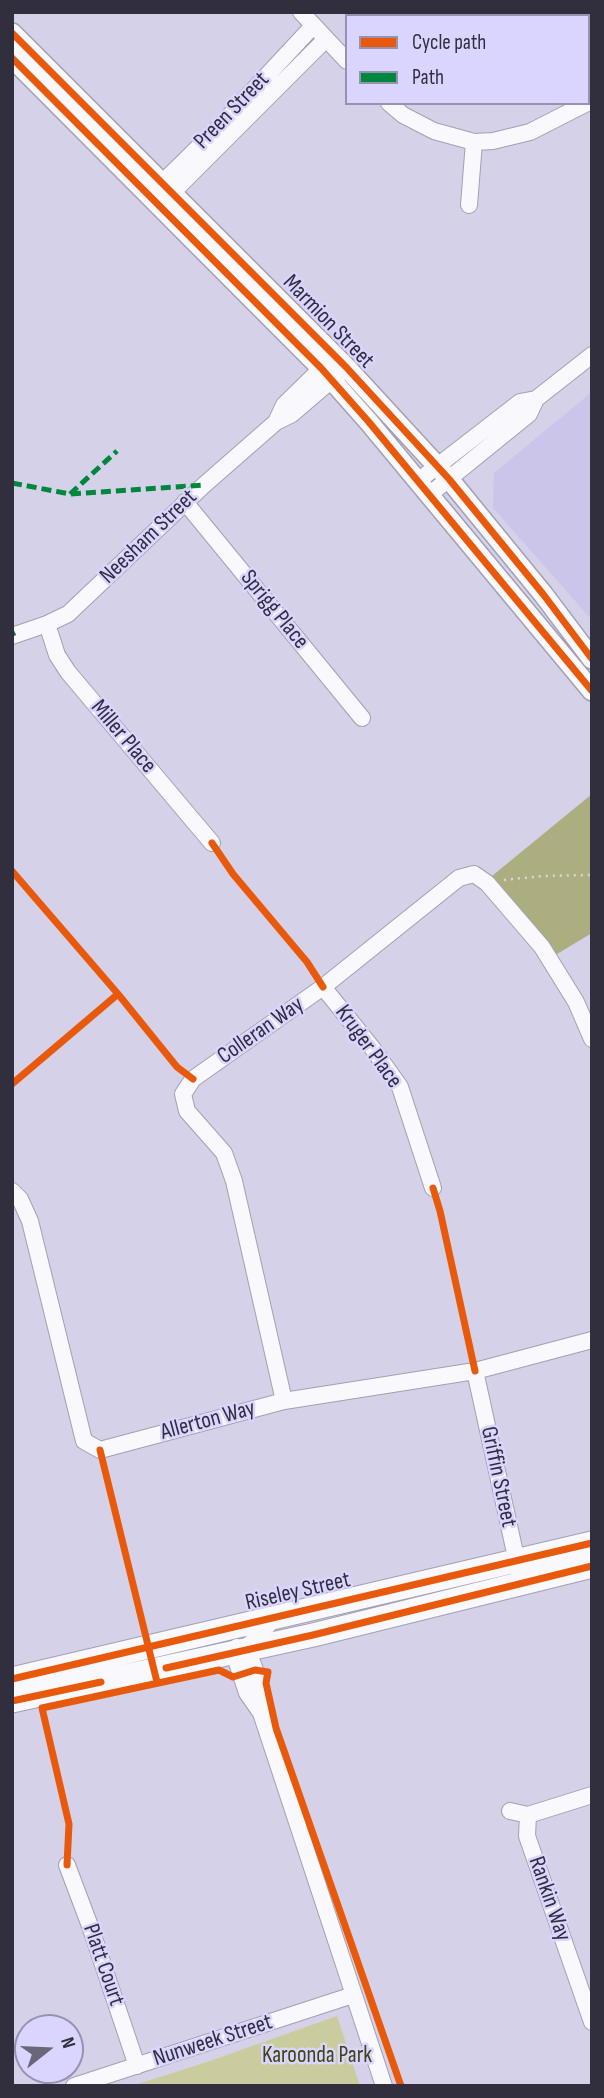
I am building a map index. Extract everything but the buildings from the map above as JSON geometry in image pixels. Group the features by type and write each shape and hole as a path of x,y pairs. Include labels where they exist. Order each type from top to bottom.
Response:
{"highway":[{"name":"Riseley Street","path":"12,1701 243,1651 519,1572 592,1543"},
{"name":"Riseley Street","path":"12,1679 275,1618 519,1572 592,1566"}],"main road":[{"name":"Marmion Street","path":"12,33 161,194 333,368 443,472 543,594 592,659"},
{"name":"Marmion Street","path":"12,58 161,194"},
{"name":"Marmion Street","path":"333,368 424,488 592,691"}],"street":[{"path":"301,12 345,59"},
{"name":"Preen Street","path":"161,194 313,26"},
{"name":"Preen Street","path":"161,194 326,39"},
{"path":"391,105 403,115 434,131 474,142 493,141 530,132 583,105"},
{"path":"470,205 474,142"},
{"path":"424,488 520,402 536,400 592,355"},
{"name":"Neesham Street","path":"12,636 68,614 185,502 276,422 292,414 333,368"},
{"name":"Sprigg Place","path":"185,502 362,718"},
{"name":"Miller Place","path":"47,624 57,654 68,672 212,843"},
{"name":"Colleran Way","path":"284,1401 234,1181 224,1153 187,1111 183,1094 193,1079 323,988 459,878 474,874 486,883"},
{"path":"486,883 542,947 576,1002 592,1039"},
{"name":"Kruger Place","path":"323,988 400,1087 433,1188"},
{"name":"Allerton Way","path":"12,1191 20,1199 30,1221 83,1441 100,1450 284,1401 475,1371 592,1340"},
{"name":"Griffin Street","path":"475,1371 519,1572"},
{"path":"275,1618 243,1651 237,1663 247,1693 261,1713 384,2086"},
{"path":"156,1644 175,1651 226,1640 243,1651"},
{"path":"510,1811 528,1815 592,1795"},
{"name":"Rankin Way","path":"528,1815 527,1836 592,2022"},
{"name":"Platt Court","path":"66,1865 90,1926 137,2066"},
{"name":"Nunweek Street","path":"74,2086 353,1995"}],"path":[{"path":"486,883 543,876 592,875"}],"shaded area":[{"path":"592,392 592,620 493,508 494,473"}],"green space":[{"path":"592,794 592,933 557,954 492,876"},
{"name":"Karoonda Park","path":"337,2016 360,2086 132,2086 210,2061"}],"marked path":[{"path":"70,494 117,451"},
{"path":"12,483 70,494 204,485"},
{"path":"12,632 14,636"}],"cycle path":[{"path":"12,33 346,367 449,479 592,659"},
{"path":"12,58 321,368 592,691"},
{"path":"212,843 233,874 307,962 323,987"},
{"path":"12,871 177,1067 193,1079"},
{"path":"12,1084 118,994"},
{"path":"433,1188 475,1371"},
{"path":"100,1450 157,1682"},
{"path":"12,1679 592,1543"},
{"path":"166,1668 313,1635 592,1566"},
{"path":"67,1865 69,1824 42,1708 219,1670 233,1677 255,1670 268,1672 266,1683 276,1728 401,2086"},
{"path":"12,1701 101,1682"}]}
